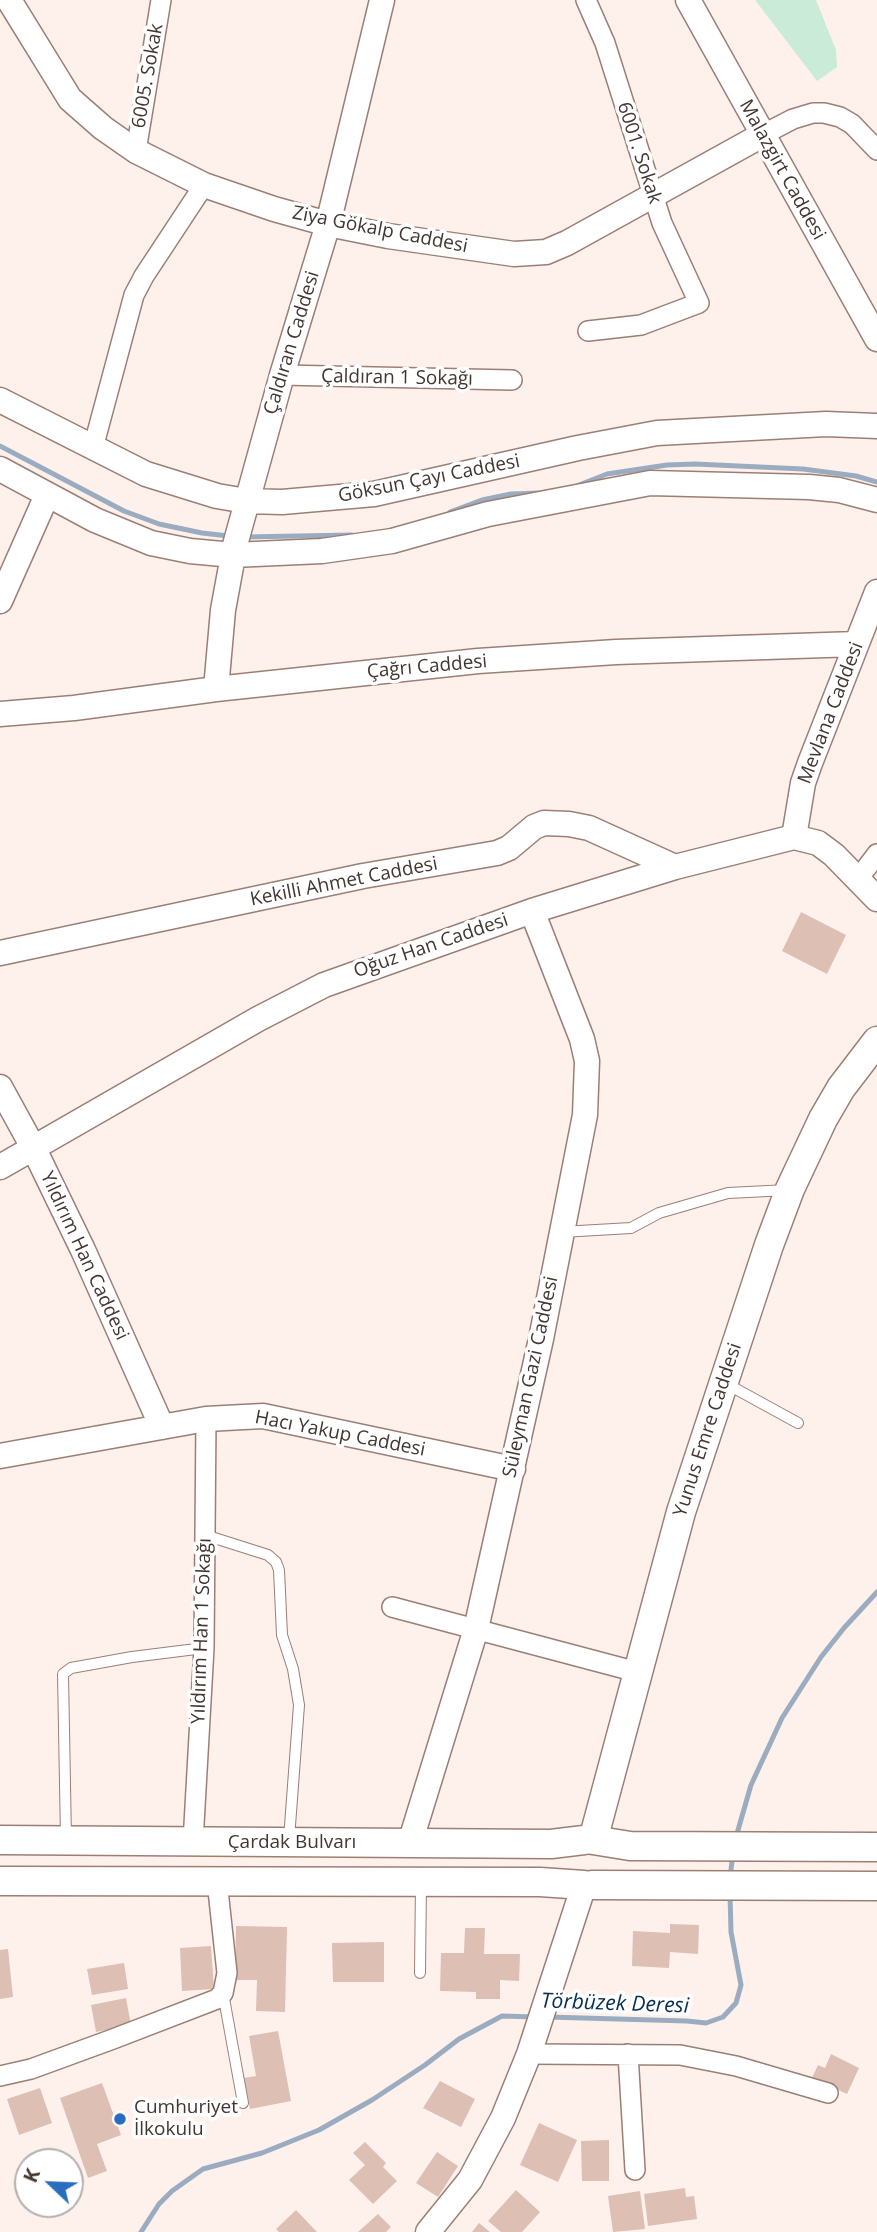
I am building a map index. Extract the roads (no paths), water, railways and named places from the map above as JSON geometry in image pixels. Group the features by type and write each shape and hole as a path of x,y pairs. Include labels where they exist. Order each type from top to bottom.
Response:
{"main road":[{"name":"Yunus Emre Caddesi","path":"588,1885 572,1879 565,1862 567,1854 572,1846 588,1840 681,1512 769,1245 790,1189 829,1109 841,1088 877,1041"},
{"name":"Çardak Bulvarı","path":"0,1840 551,1844 588,1840 630,1846 877,1847"},
{"name":"Çardak Bulvarı","path":"0,1881 877,1886"}],"street":[{"name":"Ziya Gökalp Caddesi","path":"9,0 70,99 135,151 204,185 274,209 328,223 426,242 528,254 545,252 567,243 764,134"},
{"name":"6005. Sokak","path":"135,151 161,0"},
{"name":"Çaldıran Caddesi","path":"216,689 223,610 234,550 282,375 328,223 382,0"},
{"name":"6001. Sokak","path":"586,0 605,43 662,223 699,303 641,325 588,331"},
{"name":"Malazgirt Caddesi","path":"688,0 877,339"},
{"path":"764,134 813,113 824,113 840,117 852,124 877,149"},
{"path":"93,448 134,295 204,185"},
{"name":"Çaldıran 1 Sokağı","path":"282,375 512,380"},
{"name":"Göksun Çayı Caddesi","path":"0,400 146,474 245,508 374,494 657,433 826,424 877,425"},
{"path":"0,469 95,520 151,543 190,551 322,551 369,545 414,537 497,512 650,483 809,487 877,500"},
{"path":"0,601 47,495"},
{"name":"Mevlana Caddesi","path":"794,837 803,783 877,592"},
{"name":"Çağrı Caddesi","path":"0,714 501,660 616,652 856,644"},
{"name":"Kekilli Ahmet Caddesi","path":"0,953 363,876 497,853 509,848 534,827 544,823 589,828 675,867"},
{"path":"794,837 818,843 834,855 877,899"},
{"name":"Oğuz Han Caddesi","path":"0,1167 258,1019 324,985 532,911 675,867 794,837"},
{"path":"858,879 877,854"},
{"name":"Süleyman Gazi Caddesi","path":"410,1843 476,1629 513,1469 585,1115 587,1061 572,1010 532,911"},
{"name":"Yıldırım Han Caddesi","path":"0,1087 34,1149 83,1250 162,1427"},
{"name":"Hacı Yakup Caddesi","path":"0,1456 206,1419 244,1416 274,1418 513,1469"},
{"name":"Yıldırım Han 1 Sokağı","path":"193,1842 204,1648 206,1419"},
{"path":"392,1607 637,1671"},
{"path":"0,2076 31,2069 217,1999 223,1993 227,1972 217,1881"},
{"path":"428,2232 455,2200 483,2159 503,2118 533,2043 555,1971 588,1885"},
{"path":"533,2043 628,2054 661,2053 705,2059 828,2093"},
{"path":"628,2054 635,2170"}],"lane":[{"path":"561,1232 631,1228 659,1213 727,1194 790,1189"},
{"path":"723,1382 798,1423"},
{"path":"205,1535 268,1555 276,1562 279,1570 282,1635 293,1669 299,1705 289,1843"},
{"path":"66,1839 63,1674 71,1668 204,1648"},
{"path":"420,1973 421,1883"},
{"path":"223,1993 243,2103"}],"waterway":[{"path":"0,446 124,511 159,524 229,536"},
{"path":"579,485 607,474 667,465 695,464 803,469 856,476 877,482"},
{"path":"450,512 482,500 511,494 538,493"},
{"path":"243,537 352,535"},
{"name":"Törbüzek Deresi","path":"736,1837 751,1785 782,1718 821,1657 877,1592"},
{"name":"Törbüzek Deresi","path":"730,1878 733,1853"},
{"name":"Törbüzek Deresi","path":"548,2017 706,2023 723,2017 736,2003 741,1985 731,1932 730,1895"},
{"name":"Törbüzek Deresi","path":"141,2232 159,2204 203,2169 262,2153 319,2130 372,2100 459,2039 502,2016 535,2017"}],"place":[{"name":"Cumhuriyet İlkokulu","path":"120,2119"}]}
